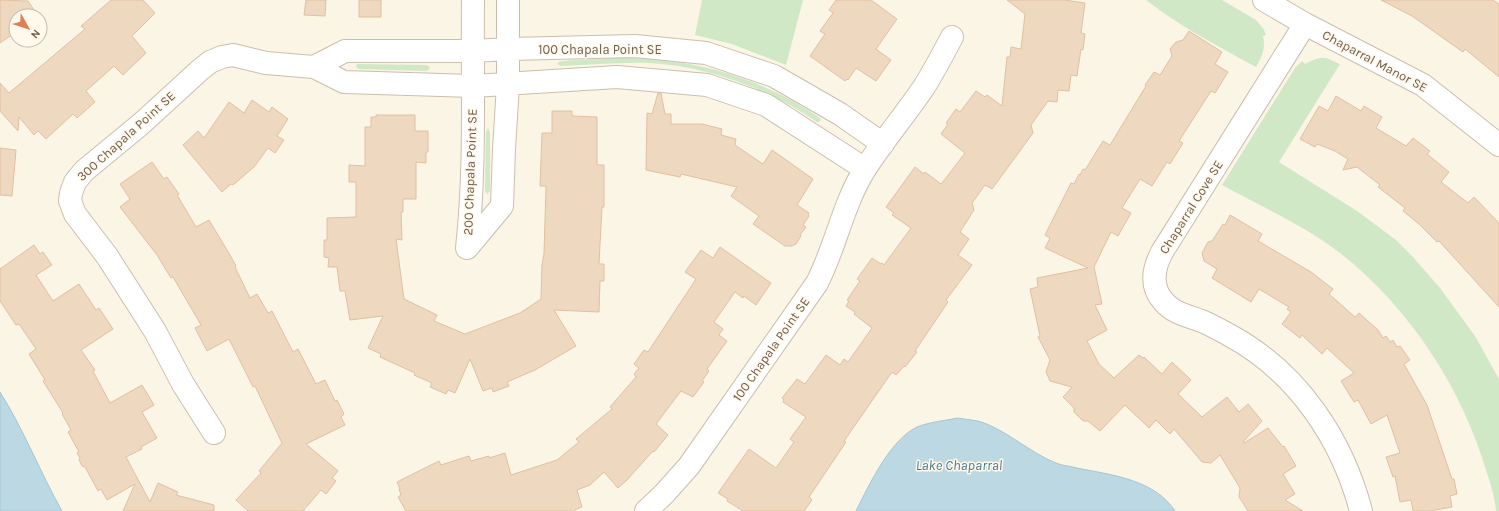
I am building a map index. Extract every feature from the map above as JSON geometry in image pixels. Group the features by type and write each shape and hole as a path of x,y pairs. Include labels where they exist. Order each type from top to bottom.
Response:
{"street":[{"path":"472,86 473,0"},
{"path":"508,0 508,85 617,77 707,85 766,105 865,169"},
{"name":"Chaparral Manor SE","path":"1264,0 1305,24 1423,85 1499,145"},
{"name":"Chaparral Cove SE","path":"1305,24 1162,252 1155,272 1154,284 1159,296 1169,308 1215,327 1249,347 1276,368 1303,396 1325,426 1339,450 1352,480 1361,511"},
{"name":"100 Chapala Point SE","path":"646,511 664,494 689,466 817,283 828,261 848,203 865,169 923,87 952,37"},
{"name":"100 Chapala Point SE","path":"473,51 635,46 706,53 774,76 840,114 883,144"},
{"name":"300 Chapala Point SE","path":"314,66 345,51 473,51"},
{"name":"300 Chapala Point SE","path":"214,433 183,384 155,331 107,256 75,214 70,201 71,193 75,182 84,171 141,124 200,70 210,62 222,57 233,55 266,63 314,66 344,82 472,86 508,85"},
{"name":"200 Chapala Point SE","path":"472,86 472,182 471,213 467,248 502,206 508,85"}],"green space":[{"path":"702,0 803,0 786,65 732,44 695,35"},
{"path":"1146,0 1222,0 1256,20 1263,28 1266,35 1263,36 1263,52 1256,67 1185,27"},
{"path":"613,58 669,61 695,65 721,72 747,80 771,90 796,103 821,120 817,122 779,99 737,81 693,69 649,63 561,66 557,64 562,61"},
{"path":"1320,58 1326,58 1340,64 1279,162 1357,211 1396,240 1440,288 1475,336 1499,379 1499,511 1496,511 1491,487 1476,441 1463,410 1448,381 1411,324 1365,275 1340,253 1297,225 1222,185 1295,68 1302,61 1305,64"},
{"path":"357,64 426,65 430,68 427,71 359,69 356,67"},
{"path":"488,128 490,132 490,191 487,194 485,191 486,132"}],"water":[{"path":"0,392 17,421 62,511 0,511"},
{"name":"Lake Chaparral","path":"957,418 988,424 1046,459 1059,464 1117,476 1144,485 1166,500 1175,511 856,511 881,464 889,452 907,433 922,425"}],"building":[{"path":"0,0 28,1 33,8 8,8 8,38 0,43"},
{"path":"111,0 143,0 155,13 132,36 146,53 123,75 114,66 86,91 95,102 77,118 73,114 46,139 38,131 34,135 19,117 18,131 0,111 0,83 9,93 85,29 81,26"},
{"path":"306,0 326,0 325,16 304,15"},
{"path":"359,0 381,0 381,17 359,17"},
{"path":"836,0 871,0 897,19 876,49 891,60 876,81 856,68 848,80 847,79 845,81 810,56 825,34 820,31 833,13 829,10"},
{"path":"1007,0 1065,0 1085,3 1081,33 1085,34 1077,76 1071,75 1069,91 1058,90 1057,102 1048,101 1031,125 1033,133 992,189 985,185 972,203 974,210 960,232 969,239 958,255 972,265 946,300 948,302 915,351 917,352 905,367 904,366 896,375 892,372 844,441 846,442 809,497 812,500 804,511 743,511 727,501 728,499 718,493 749,449 776,468 794,442 790,439 806,417 783,402 784,400 782,398 797,379 805,384 826,355 840,365 844,359 848,362 872,328 854,314 855,312 846,306 849,301 847,300 860,281 857,279 872,258 884,265 911,228 892,215 894,213 886,207 915,167 924,174 925,172 941,184 946,178 965,153 941,134 948,124 946,123 956,109 960,112 976,91 985,97 987,95 1002,106 1007,57 1010,57 1011,47 1021,49 1025,14"},
{"path":"1381,0 1493,0 1499,4 1499,77 1465,49 1463,52 1412,16"},
{"path":"1189,31 1222,52 1215,64 1228,72 1215,93 1211,91 1179,141 1183,143 1170,164 1167,162 1152,186 1140,179 1122,208 1131,213 1118,236 1111,232 1094,267 1102,304 1095,305 1107,330 1087,341 1099,364 1114,378 1139,355 1143,358 1144,357 1162,374 1172,362 1191,380 1178,394 1202,417 1227,397 1239,412 1248,404 1262,421 1243,442 1244,443 1268,428 1283,447 1284,446 1296,466 1283,474 1295,494 1285,500 1303,511 1248,511 1239,497 1240,488 1220,455 1211,463 1202,462 1174,429 1170,434 1156,420 1149,428 1125,405 1100,431 1088,421 1083,421 1074,412 1074,408 1063,397 1072,387 1050,381 1046,372 1050,360 1038,337 1040,336 1030,289 1038,287 1037,278 1088,268 1045,248 1050,238 1045,235 1071,183 1074,184 1079,174 1080,175 1083,169 1085,170 1103,141 1110,145 1154,72 1160,75 1172,56 1170,49 1176,42 1183,40"},
{"path":"658,93 661,93 665,114 671,114 671,124 702,124 722,129 721,135 736,139 735,145 763,164 772,150 813,179 797,205 809,213 809,216 803,225 806,227 796,244 792,246 785,246 753,224 759,216 731,196 737,187 681,174 680,177 646,170 647,113 652,114"},
{"path":"1336,96 1361,111 1364,106 1382,117 1376,128 1406,146 1413,138 1430,151 1427,154 1449,172 1441,182 1468,203 1474,197 1499,223 1499,307 1439,241 1437,242 1403,211 1405,208 1378,187 1380,185 1357,167 1343,170 1348,159 1335,151 1317,144 1315,147 1300,139 1319,106 1328,111"},
{"path":"252,100 269,112 272,107 288,119 277,136 284,140 275,153 268,148 254,167 233,185 231,184 222,192 183,145 198,131 204,138 229,102 244,113"},
{"path":"552,111 572,111 572,116 597,117 597,165 604,165 604,207 602,207 599,264 604,264 604,281 600,281 599,312 554,310 576,346 535,370 507,382 509,386 493,392 492,388 483,391 470,359 455,393 448,390 446,394 430,387 432,383 414,375 415,373 380,357 381,354 368,348 383,316 350,320 345,291 340,291 337,267 328,267 329,258 324,257 324,240 327,240 327,218 356,217 356,182 349,182 349,165 365,166 365,127 371,127 371,117 376,117 376,115 415,115 415,131 428,131 428,152 426,152 426,163 416,162 416,199 403,199 403,212 401,212 402,240 396,239 404,299 437,315 434,321 465,334 520,313 541,299 546,186 540,186 542,133 552,133"},
{"path":"0,148 16,150 12,196 0,195"},
{"path":"152,162 164,179 167,177 179,194 177,195 196,227 209,220 236,266 235,267 250,298 257,294 268,313 272,311 293,352 298,349 316,384 325,380 335,401 337,400 344,414 341,417 345,425 306,444 338,471 332,478 336,481 326,494 321,490 303,511 248,511 236,500 261,473 259,471 282,443 255,386 253,387 229,339 207,351 195,328 201,325 173,277 171,278 157,255 120,207 130,199 120,184"},
{"path":"1230,215 1262,234 1258,241 1311,272 1333,289 1329,294 1355,317 1359,313 1378,330 1383,338 1386,336 1390,342 1393,340 1397,347 1400,346 1410,360 1404,364 1427,405 1452,479 1454,479 1457,494 1450,496 1452,507 1430,511 1413,511 1411,500 1400,502 1395,476 1393,477 1386,457 1400,453 1387,415 1371,424 1358,400 1354,402 1341,381 1354,373 1327,348 1322,354 1302,335 1300,338 1282,324 1291,312 1287,309 1289,307 1259,289 1251,302 1212,278 1217,269 1204,261 1202,253 1208,242 1212,241 1223,224 1225,225"},
{"path":"34,245 40,254 43,252 52,265 36,275 53,301 79,284 96,310 99,308 113,329 81,350 95,370 93,371 110,403 142,385 154,405 142,412 157,438 141,447 142,449 126,457 150,502 158,483 178,492 176,495 214,505 214,511 123,511 135,484 107,500 101,489 98,491 85,467 82,466 79,460 80,458 77,453 79,452 68,432 71,430 62,414 63,413 43,381 45,380 29,354 36,349 19,324 16,325 0,301 0,269"},
{"path":"720,247 771,283 756,305 744,296 743,298 735,292 714,322 723,329 719,335 727,341 707,369 709,371 702,381 704,382 693,397 681,391 656,424 668,435 654,452 653,451 618,488 604,472 590,485 577,490 582,507 572,511 406,511 398,497 401,495 397,482 439,461 441,465 469,456 471,461 489,456 489,458 505,453 511,475 557,460 579,442 576,439 612,409 610,407 636,377 634,374 639,368 634,364 644,350 648,352 696,279 685,272 701,250 713,258"}]}
